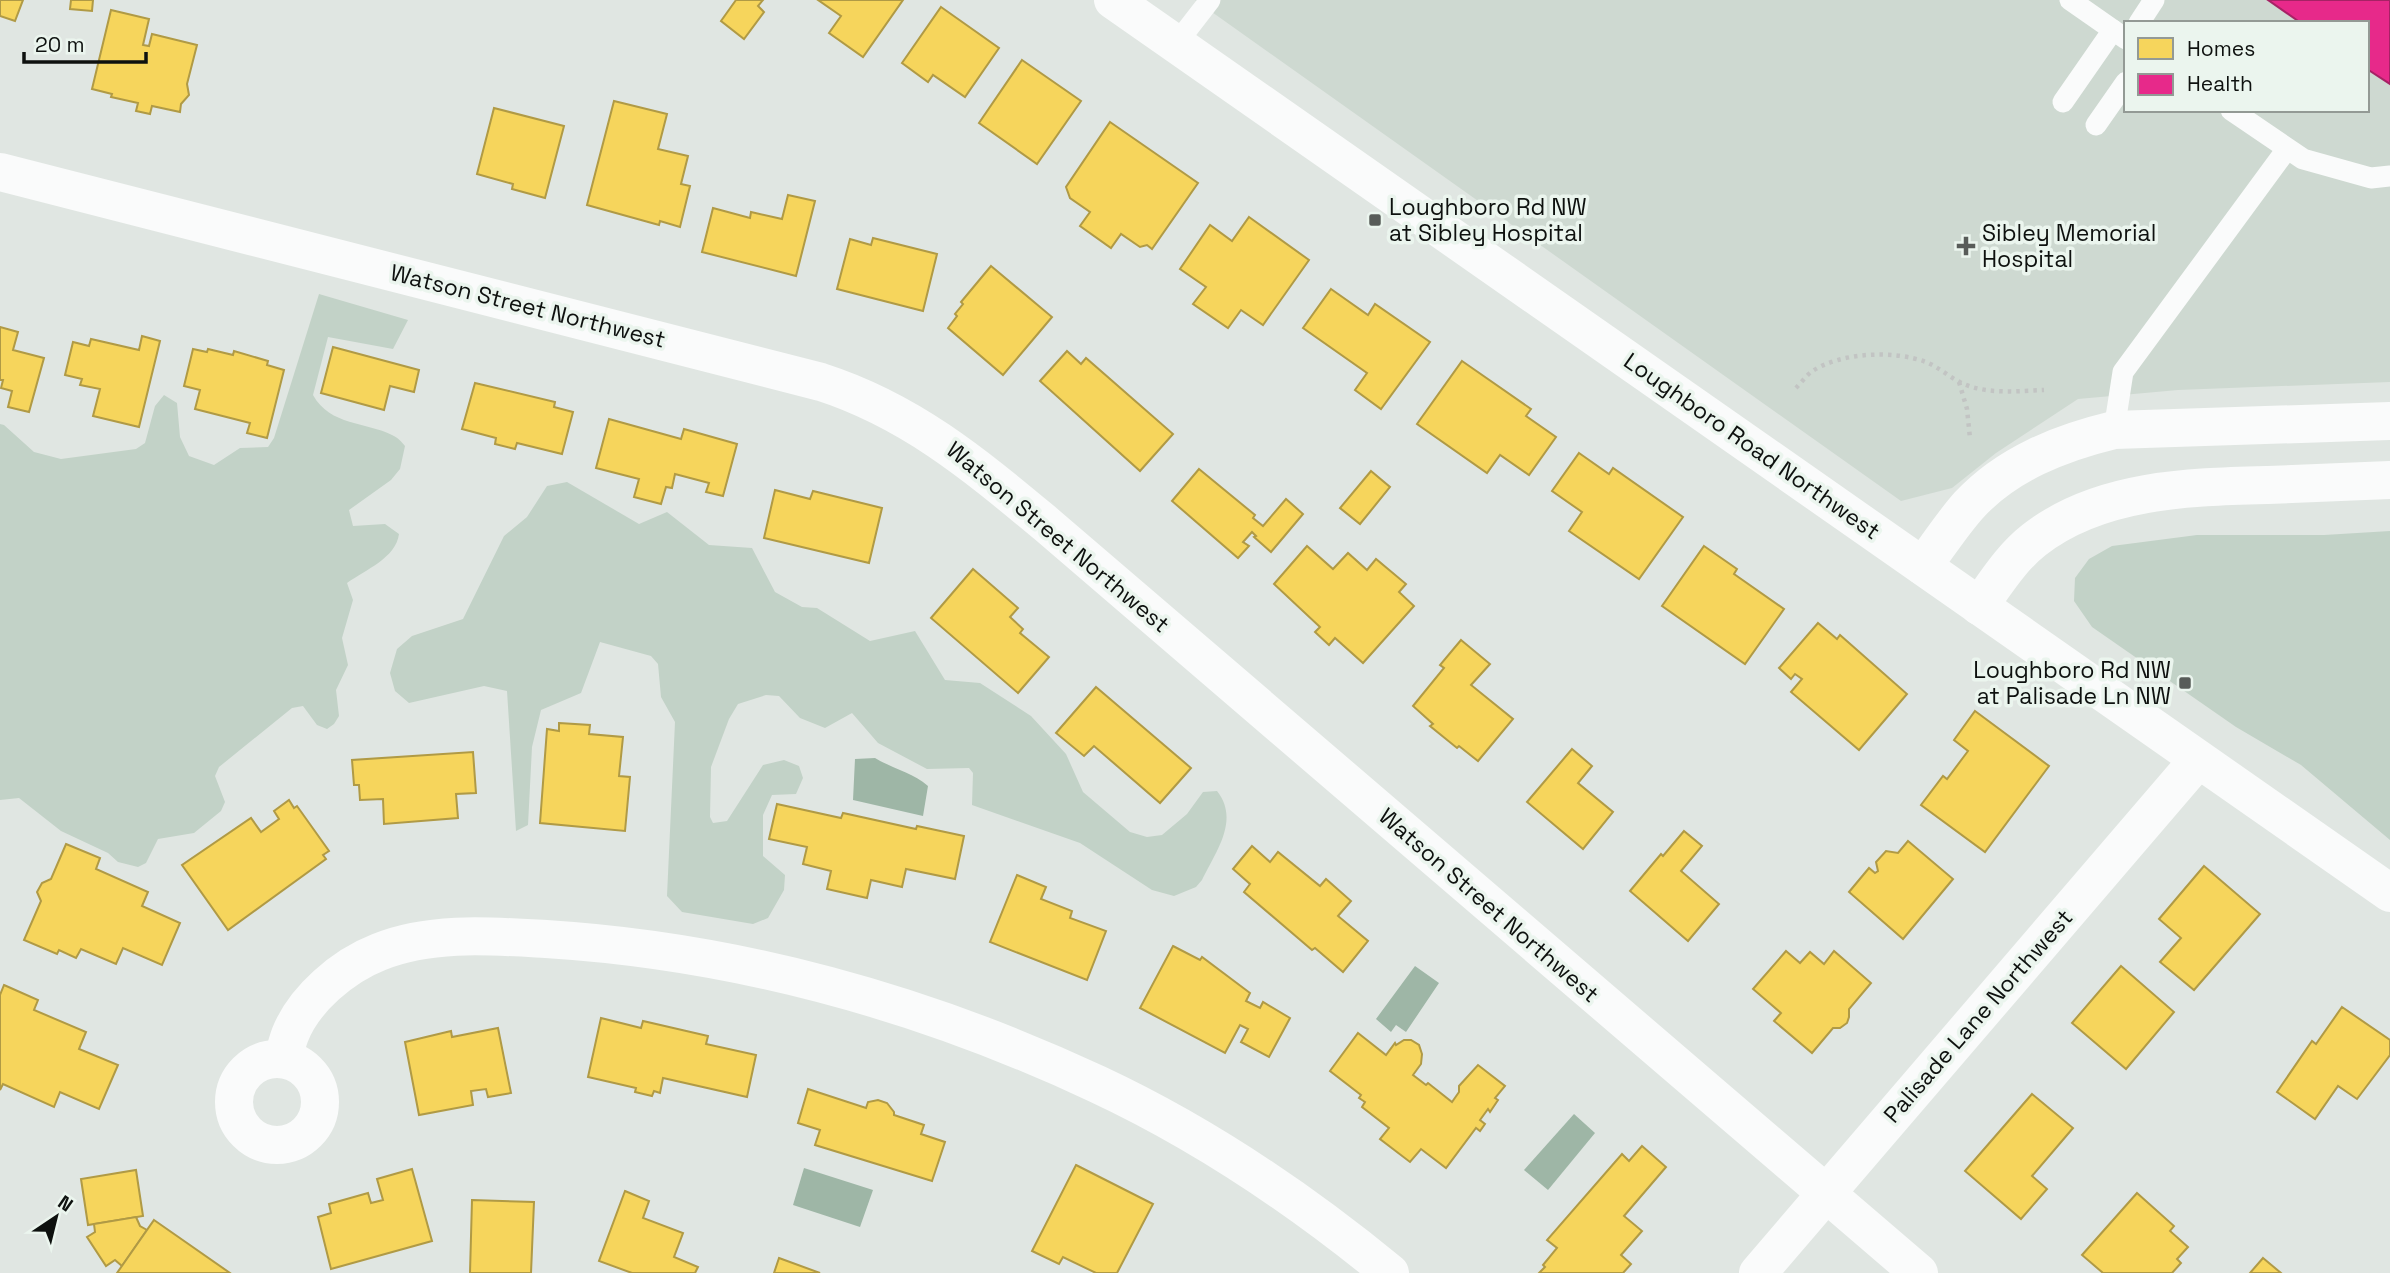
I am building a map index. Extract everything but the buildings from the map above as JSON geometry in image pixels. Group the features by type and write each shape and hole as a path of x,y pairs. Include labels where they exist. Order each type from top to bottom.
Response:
{"street":[{"name":"Loughboro Road Northwest","path":"1114,0 2390,893"},
{"name":"Watson Street Northwest","path":"0,172 821,382 901,416 958,452 1046,524 1919,1273"},
{"path":"1923,566 1968,506 1994,480 2026,460 2083,437 2114,430 2390,421"},
{"path":"1979,606 2018,554 2036,538 2080,513 2108,503 2151,493 2215,486 2390,480"},
{"name":"Palisade Lane Northwest","path":"1758,1273 2198,760"},
{"path":"283,1059 290,1035 311,1002 338,975 380,951 441,939 481,937 579,942 709,960 815,982 918,1011 997,1040 1100,1085 1256,1174 1335,1229 1390,1273"}],"lane":[{"path":"1176,44 1210,0"},
{"path":"2063,102 2119,34 2070,0"},
{"path":"2140,21 2154,0"},
{"path":"2095,125 2124,85"},
{"path":"2234,112 2303,159 2371,177 2390,176"},
{"path":"2114,430 2123,372 2287,149"}],"path":[{"path":"1796,388 1812,372 1832,363 1870,354 1905,355 1929,363 1970,387 2004,392 2044,390"},
{"path":"1958,382 1967,409 1970,438"}],"shaded area":[{"name":"Sibley Memorial Hospital","path":"1195,0 2390,0 2390,382 2178,390 2078,399 1996,453 1952,488 1901,501"},
{"path":"319,294 408,320 393,349 328,337 313,395 320,405 339,418 392,435 405,446 400,469 391,480 349,510 353,526 385,524 399,534 397,542 386,557 347,583 353,600 342,638 348,665 336,690 339,716 327,729 317,725 303,706 292,708 219,767 215,776 225,802 221,811 194,833 158,839 146,863 138,867 118,862 108,853 61,831 19,798 0,800 0,424 34,452 61,459 136,449 145,443 155,406 164,395 177,403 180,437 189,456 214,465 240,448 268,447 274,438"},
{"path":"567,482 639,524 667,512 709,545 752,548 775,592 802,607 817,608 870,641 915,631 945,680 980,683 1031,716 1066,754 1083,792 1130,832 1147,837 1162,835 1187,814 1203,792 1217,791 1224,802 1226,824 1219,847 1202,880 1196,887 1174,896 1152,890 1080,843 972,805 973,773 969,768 927,769 878,743 852,713 825,728 800,718 779,696 766,695 738,704 729,719 711,767 710,817 713,823 727,821 763,765 784,760 799,766 803,778 796,794 772,795 763,815 763,856 785,875 784,890 768,918 753,924 682,912 667,896 675,722 661,697 658,664 651,656 600,642 581,693 541,710 532,747 528,825 516,831 507,691 484,686 409,703 395,691 390,673 397,649 412,636 463,619 504,536 527,517 547,486"},
{"path":"2390,531 2390,840 2301,765 2236,727 2092,627 2074,601 2075,578 2089,559 2112,546 2197,535 2324,535"},
{"path":"875,758 916,777 928,786 923,816 853,800 855,759"},
{"path":"1415,966 1439,983 1406,1032 1396,1025 1391,1032 1376,1019"},
{"path":"1574,1114 1595,1133 1548,1190 1524,1170"},
{"path":"804,1168 873,1190 860,1227 793,1205"}],"place":[{"name":"Loughboro Rd NW at Sibley Hospital","path":"1375,220"},
{"name":"Sibley Memorial Hospital","path":"1966,246"},
{"name":"Loughboro Rd NW at Palisade Ln NW","path":"2185,683"}]}
